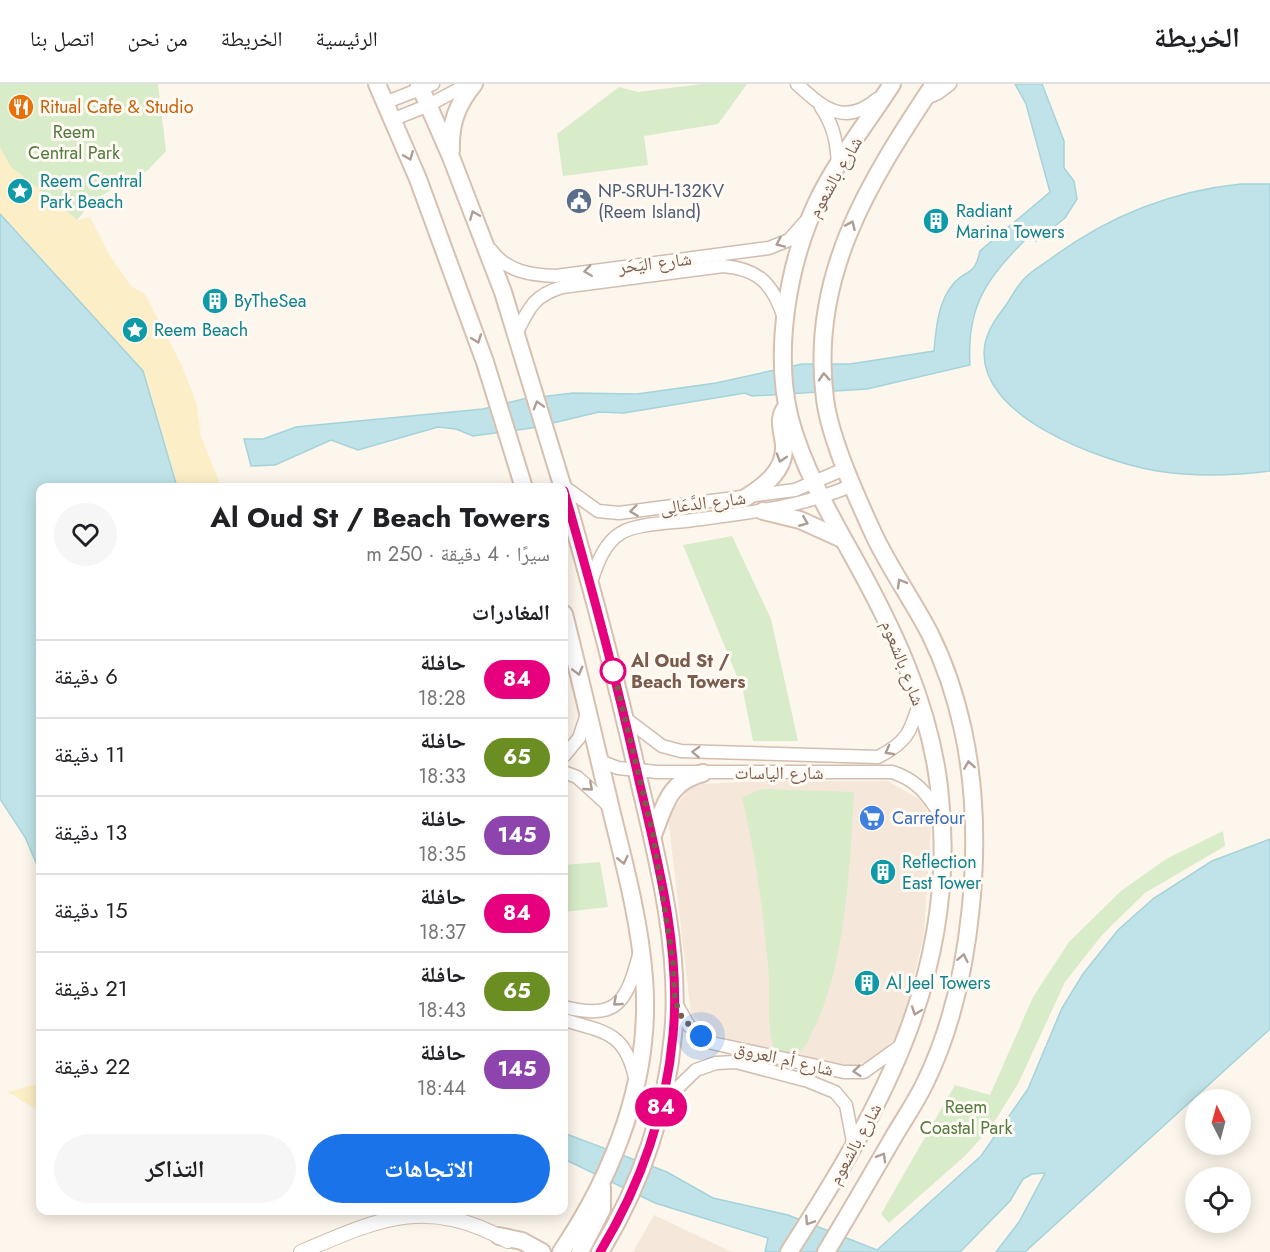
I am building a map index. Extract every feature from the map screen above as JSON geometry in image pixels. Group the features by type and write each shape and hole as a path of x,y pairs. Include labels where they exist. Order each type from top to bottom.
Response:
{"main road":[{"path":"377,84 394,119 485,362 522,483"},
{"path":"451,157 450,135 455,114 474,84"},
{"name":"شارع بالشعوم","path":"826,1252 926,1082 949,1017 974,896 974,816 963,730 947,675 931,637 875,536 853,485 825,400 824,322 836,262 860,206 925,91 934,84"},
{"path":"424,86 429,105 484,239 519,342 562,483"},
{"name":"شارع بالشعوم","path":"789,1252 854,1148 889,1082 923,992 942,895 941,816 935,764 920,704 901,649 822,498 797,439 787,404 785,321 796,256 818,200 889,87"},
{"path":"745,498 764,487 778,469 785,449 780,417 787,404"},
{"path":"568,505 591,582 653,835 673,961 675,1001 671,1055 663,1102 636,1183 610,1244 600,1252"},
{"path":"763,511 800,519 843,539"},
{"path":"561,1252 582,1222 602,1186 622,1140 636,1082 644,1018 644,979 632,895 568,630"},
{"path":"653,835 670,793 689,776 703,773"},
{"path":"580,1252 602,1209 602,1186"},
{"path":"500,1236 510,1252"},
{"path":"500,1236 522,1241 542,1252"}],"street":[{"path":"394,119 429,105 468,84"},
{"path":"797,84 830,119 837,139 838,166"},
{"path":"925,91 938,93 950,84"},
{"path":"387,102 424,86"},
{"path":"818,104 832,111 847,114 861,111 889,87"},
{"name":"شارع اليَحَر","path":"484,239 499,260 515,270 535,275 556,276 769,248 789,240 802,226 818,200"},
{"name":"شارع اليَحَر","path":"519,342 534,302 544,293 723,266 743,268 757,274 770,286 778,300 785,321"},
{"name":"شارع الدَّعَالِى","path":"568,491 588,505 608,513 745,498 795,490 847,468"},
{"name":"شارع الدَّعَالِى","path":"591,582 600,557 610,542 630,529 763,511 822,498 853,485"},
{"name":"شارع الياسات","path":"625,718 662,747 681,751 878,757 899,746 911,732 920,704"},
{"path":"568,751 579,738 588,710"},
{"name":"شارع الياسات","path":"600,760 638,771 892,772 910,779 923,790 941,816"},
{"path":"568,774 577,777 611,807"},
{"path":"568,1008 599,1012 618,1003 629,988 640,951"},
{"name":"شارع أم العروق","path":"675,1001 688,1026 717,1044 844,1072 864,1072 905,1042"},
{"path":"568,1021 606,1032 618,1039 627,1051 636,1082"},
{"path":"716,1063 713,1056 717,1044"},
{"name":"شارع أم العروق","path":"663,1102 696,1070 716,1063 736,1062 753,1066 808,1081 835,1092 846,1105 854,1148"},
{"path":"302,1252 364,1225 417,1215 456,1219 500,1236 525,1252"}],"shaded area":[{"path":"759,781 888,781 924,802 931,827 924,935 901,1030 878,1058 852,1066 753,1046 715,1035 691,1014 668,817 688,789 703,784"},
{"path":"654,1215 732,1252 633,1252"}],"green space":[{"name":"Reem Central Park","path":"0,84 158,84 166,151 148,170 95,199 77,220 11,167 0,150"},
{"path":"702,84 747,84 718,124 644,136 648,165 563,176 557,134 619,87 638,92"},
{"path":"732,536 771,619 798,741 753,741 743,691 683,545"},
{"path":"762,789 854,792 848,883 832,980 823,1008 807,1042 802,1050 792,1053 775,1052 770,1031 769,976 764,923 755,860 742,797"},
{"name":"Reem Coastal Park","path":"1223,831 1225,846 1145,893 1102,935 1065,982 1018,1084 991,1127 966,1155 889,1223 881,1214 955,1085 990,1095 1033,997 1069,942 1121,891 1166,859"},
{"path":"600,862 608,907 568,912 568,865"}],"sand":[{"name":"Reem Beach","path":"0,147 11,167 77,220 90,217 110,256 132,287 145,294 182,366 196,402 201,436 219,483 176,483 143,371 0,214"},
{"path":"36,1084 36,1110 8,1092"}],"water":[{"path":"1015,84 1042,84 1064,141 1064,168 1074,181 1077,199 1065,218 1036,241 1029,236 991,279 976,309 972,325 970,365 867,389 752,396 745,393 624,413 599,412 532,428 473,436 456,429 438,427 358,450 331,440 275,465 251,466 244,439 263,439 296,427 483,409 523,399 573,393 637,394 716,383 802,364 850,364 934,351 941,306 954,283 973,269 980,251 1050,192 1026,104"},
{"path":"1241,184 1270,184 1270,471 1200,475 1171,473 1134,466 1076,446 1046,431 1020,413 999,393 986,370 986,339 993,323 1021,282 1031,273 1096,229 1142,208 1190,193"},
{"path":"0,214 143,371 176,483 36,483 36,863 25,837 0,799"},
{"path":"1270,839 1270,1029 1204,1089 1185,1089 1185,1106 1025,1252 996,1252 1019,1222 1045,1173 1032,1174 1023,1179 1010,1201 960,1252 765,1252 768,1238 655,1203 568,1161 568,1135 667,1172 713,1198 788,1215 877,1250 981,1156 1028,1089 1062,1008 1083,974 1118,930 1154,898 1212,861"}],"bus line":[{"name":"84","path":"568,504 591,582 653,835 673,961 675,1001 670,1066 663,1102 640,1173 627,1203 600,1252"}],"place":[{"name":"Ritual Cafe & Studio","path":"21,107"},
{"name":"Reem Central Park Beach","path":"20,191"},
{"name":"NP-SRUH-132KV (Reem Island)","path":"579,201"},
{"name":"Radiant Marina Towers","path":"936,221"},
{"name":"ByTheSea","path":"215,301"},
{"name":"Reem Beach","path":"135,330"},
{"name":"Al Oud St / Beach Towers","path":"613,671"},
{"name":"Carrefour","path":"872,818"},
{"name":"Reflection East Tower","path":"883,872"},
{"name":"Al Jeel Towers","path":"867,983"}],"route":[{"path":"613,671 613,669 653,835 673,961 675,1001 682,1018 701,1036"}]}
